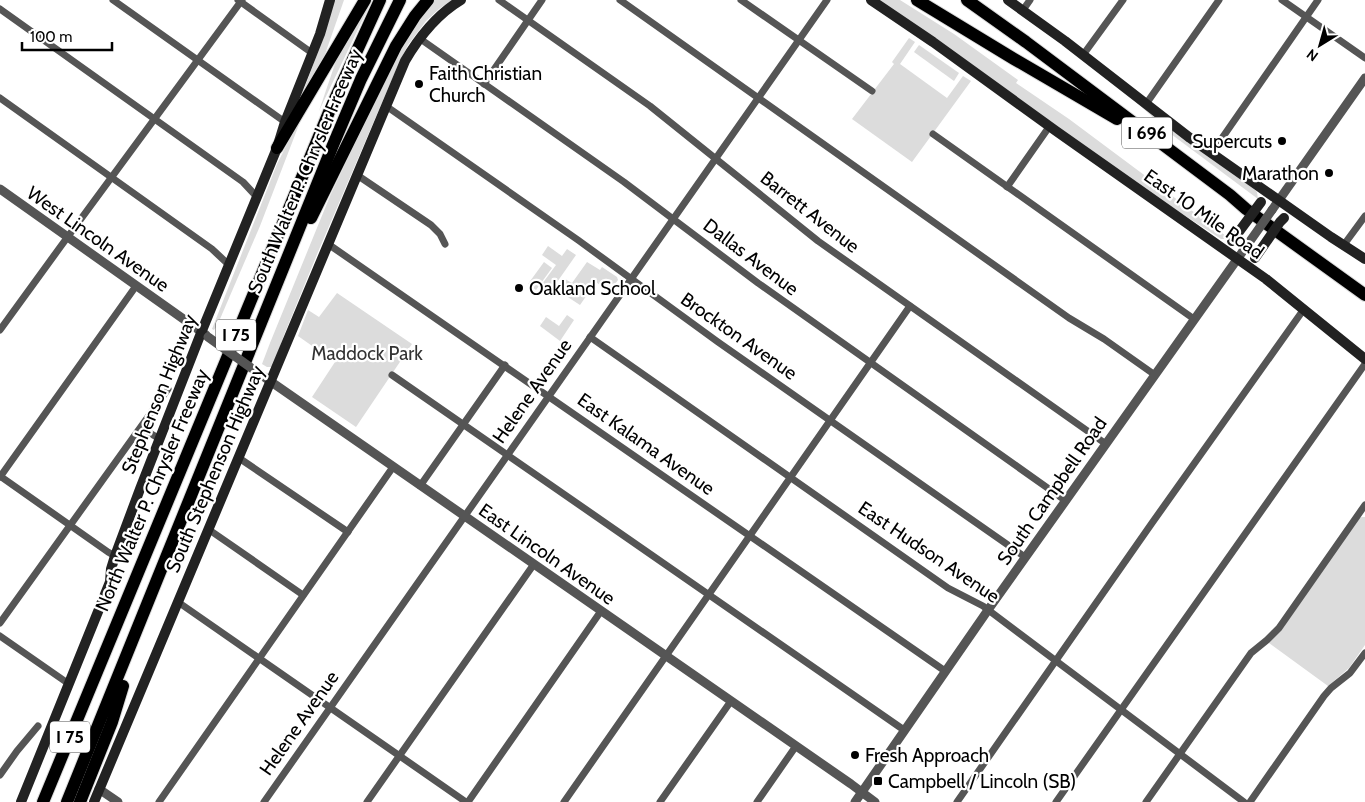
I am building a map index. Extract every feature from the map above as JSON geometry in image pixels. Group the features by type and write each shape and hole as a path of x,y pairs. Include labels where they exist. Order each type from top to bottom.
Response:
{"highway":[{"path":"277,148 365,0"},
{"name":"North Walter P. Chrysler Freeway","path":"43,802 329,112 380,0"},
{"name":"South Walter P. Chrysler Freeway","path":"67,802 333,145 361,80 400,0"},
{"path":"286,262 318,207 396,46 415,16 428,0"},
{"path":"917,0 1169,149"},
{"name":"I 696","path":"967,0 1033,47 1246,209 1365,295"},
{"path":"80,802 113,718 152,596"}],"main road":[{"name":"Stephenson Highway","path":"21,802 110,582 111,570 160,438 205,335 229,266 258,197 320,34 330,0"},
{"name":"South Stephenson Highway","path":"94,802 405,62 419,38 441,14 460,0"},
{"name":"East 10 Mile Road","path":"871,0 940,46 1049,127 1166,209 1240,255 1258,274 1365,359"},
{"path":"1008,0 1083,55 1211,154 1343,246 1365,259"},
{"path":"1166,209 1218,240 1227,243 1232,241 1261,202 1262,192 1258,186"},
{"path":"1258,274 1255,258 1284,218 1292,218 1316,233 1343,246"}],"street":[{"path":"113,0 285,122"},
{"name":"Barrett Avenue","path":"499,0 650,106 818,241 1106,444"},
{"path":"484,84 542,0"},
{"path":"620,0 1075,322 1104,339 1155,375"},
{"path":"742,0 872,91"},
{"name":"Helene Avenue","path":"264,802 827,0"},
{"path":"1023,10 1030,0"},
{"path":"1083,55 1123,0"},
{"path":"1146,104 1219,0"},
{"path":"1282,0 1365,58"},
{"path":"1211,154 1318,0"},
{"path":"0,330 240,1 312,53"},
{"path":"0,9 243,182 258,197"},
{"name":"Dallas Avenue","path":"419,38 624,182 766,289 1066,501"},
{"name":"South Campbell Road","path":"855,802 1025,557 1365,78"},
{"path":"0,98 212,249 229,266"},
{"name":"Brockton Avenue","path":"386,106 1025,557"},
{"path":"1007,187 1049,127"},
{"path":"933,134 1194,319"},
{"path":"357,175 431,226 440,234 445,244"},
{"name":"West Lincoln Avenue","path":"0,190 205,335"},
{"path":"1343,246 1365,216"},
{"name":"East Kalama Avenue","path":"328,244 945,671"},
{"path":"116,556 0,476 136,286"},
{"path":"564,802 910,306"},
{"path":"957,802 1304,309"},
{"name":"East Lincoln Avenue","path":"205,335 875,802"},
{"name":"East Hudson Avenue","path":"590,337 948,588 988,610 1244,802"},
{"path":"1056,802 1365,364"},
{"path":"420,486 505,365"},
{"path":"392,375 904,730"},
{"path":"0,623 168,389"},
{"path":"141,428 160,438"},
{"path":"239,458 348,532"},
{"path":"159,802 393,467"},
{"path":"1146,802 1251,653 1279,628 1364,509"},
{"path":"208,529 303,595"},
{"path":"367,802 534,564"},
{"path":"178,602 467,802 601,611"},
{"path":"0,636 69,684"},
{"path":"1250,802 1324,696 1350,673 1365,653"},
{"path":"660,802 731,701"},
{"path":"0,774 38,726"},
{"path":"757,802 796,746"},
{"path":"99,789 118,802"}],"green space":[{"path":"334,0 344,0 323,60 301,97 323,39"},
{"path":"372,0 319,111 340,49"},
{"path":"434,0 452,0 426,21 408,45 318,252 273,367 267,367 262,364 330,196 393,63 416,22"},
{"path":"878,0 900,0 954,34 1018,80 1016,83 1069,119 1230,239 1221,239 1167,204"},
{"path":"909,38 915,42 900,64 947,98 963,76 971,81 912,162 852,119 894,64 892,62"},
{"path":"919,45 959,73 954,81 914,52"},
{"path":"1134,100 1254,189 1257,192 1258,199 1171,134"},
{"path":"305,109 260,226 214,330 212,329 277,164"},
{"path":"548,246 562,256 567,249 576,255 548,295 539,288 556,265 542,255"},
{"path":"544,262 552,268 536,290 528,284"},
{"path":"587,262 600,270 602,267 617,277 618,280 609,292 596,282 580,305 557,290 565,279 572,283"},
{"name":"Maddock Park","path":"337,293 412,344 356,427 312,397 335,362 298,336 308,310 319,317"},
{"path":"567,315 574,320 560,341 540,326 546,317 559,326"},
{"path":"1365,517 1365,645 1349,668 1328,686 1269,643 1283,628 1359,518"}],"place":[{"name":"Faith Christian Church","path":"419,84"},
{"name":"Supercuts","path":"1282,141"},
{"name":"Marathon","path":"1329,173"},
{"name":"Oakland School","path":"519,288"},
{"name":"Fresh Approach","path":"855,755"},
{"name":"Campbell / Lincoln (SB)","path":"878,781"}]}
